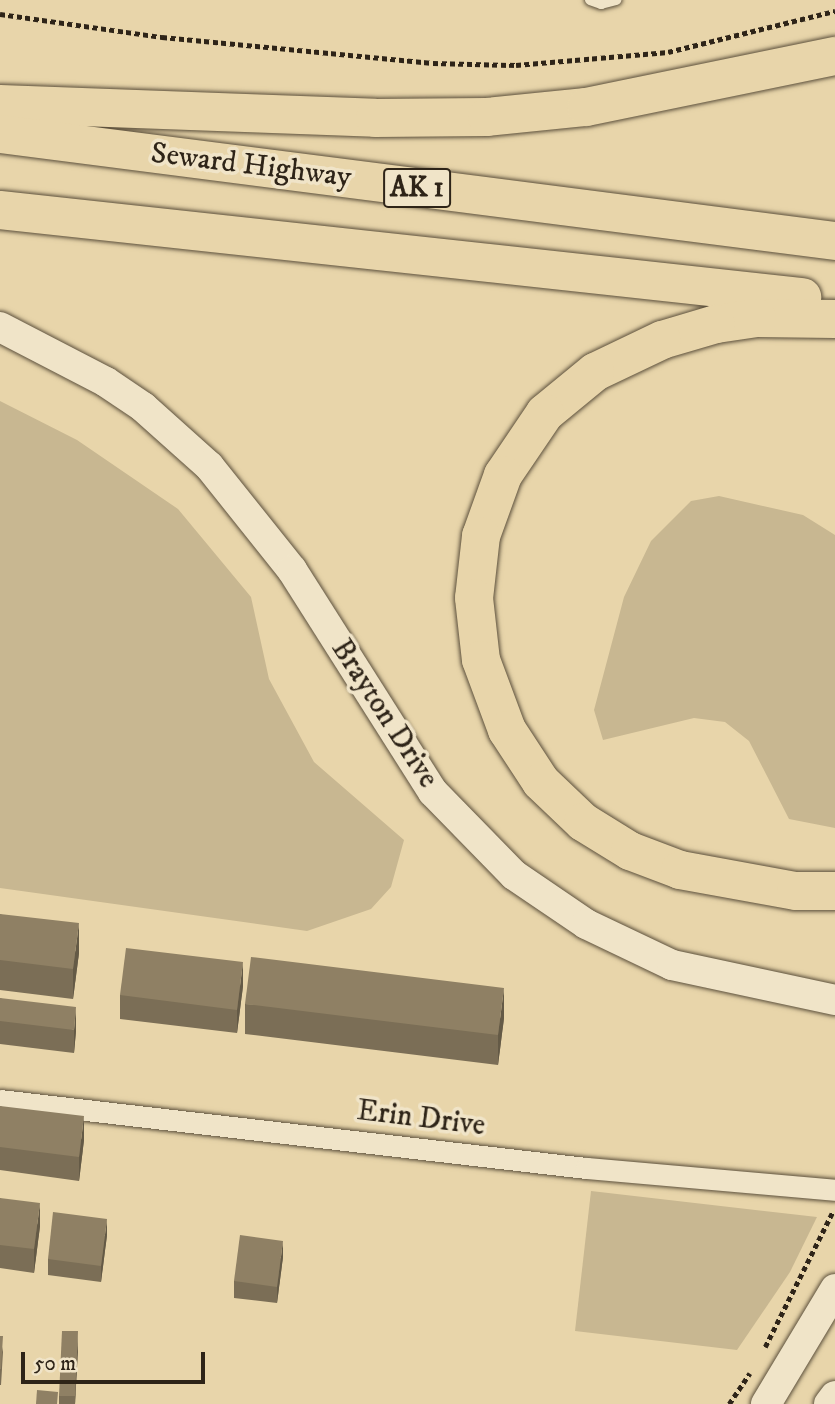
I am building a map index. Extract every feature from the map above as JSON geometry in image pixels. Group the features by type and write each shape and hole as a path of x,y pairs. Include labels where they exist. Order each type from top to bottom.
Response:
{"highway":[{"path":"0,104 375,118 524,114 665,93 835,56"},
{"name":"Seward Highway","path":"0,134 835,241"},
{"name":"AK 1","path":"0,210 835,300"},
{"path":"835,319 757,318 716,324 662,340 595,372 545,413 503,475 481,536 474,598 481,660 507,730 541,782 583,822 630,851 680,870 796,891 835,891"}],"main road":[{"name":"Brayton Drive","path":"0,327 106,382 143,407 209,466 292,570 433,792 514,875 586,924 672,965 835,1000"},
{"path":"766,1404 835,1289"},
{"path":"829,1404 835,1396"}],"street":[{"name":"Erin Drive","path":"0,1100 586,1168 835,1190"}],"lane":[{"path":"590,0 601,5 616,0"}],"path":[{"path":"0,14 162,37 433,63 516,65 668,52 835,11"},
{"path":"762,1353 818,1249 835,1206"},
{"path":"729,1404 756,1363"}],"shaded area":[{"path":"0,401 77,440 178,509 251,597 269,679 314,762 404,840 391,887 371,909 307,931 0,888"},
{"path":"719,496 803,515 835,535 835,828 789,819 749,741 725,722 694,718 603,740 594,710 624,597 651,541 691,501"},
{"path":"591,1191 817,1217 790,1272 737,1350 575,1331"}],"building":[{"path":"0,914 79,923 73,969 0,960"},
{"path":"126,948 243,962 237,1010 120,995"},
{"path":"251,957 504,988 498,1035 245,1004"},
{"path":"0,998 76,1007 74,1030 0,1021"},
{"path":"0,1106 84,1116 79,1157 0,1147"},
{"path":"0,1198 40,1203 34,1249 0,1245"},
{"path":"53,1212 107,1219 101,1266 48,1259"},
{"path":"240,1235 283,1241 277,1287 234,1281"},
{"path":"62,1331 78,1331 75,1396 59,1396"},
{"path":"0,1336 3,1336 1,1369 0,1369"},
{"path":"37,1390 58,1392 57,1404 36,1404"}]}
